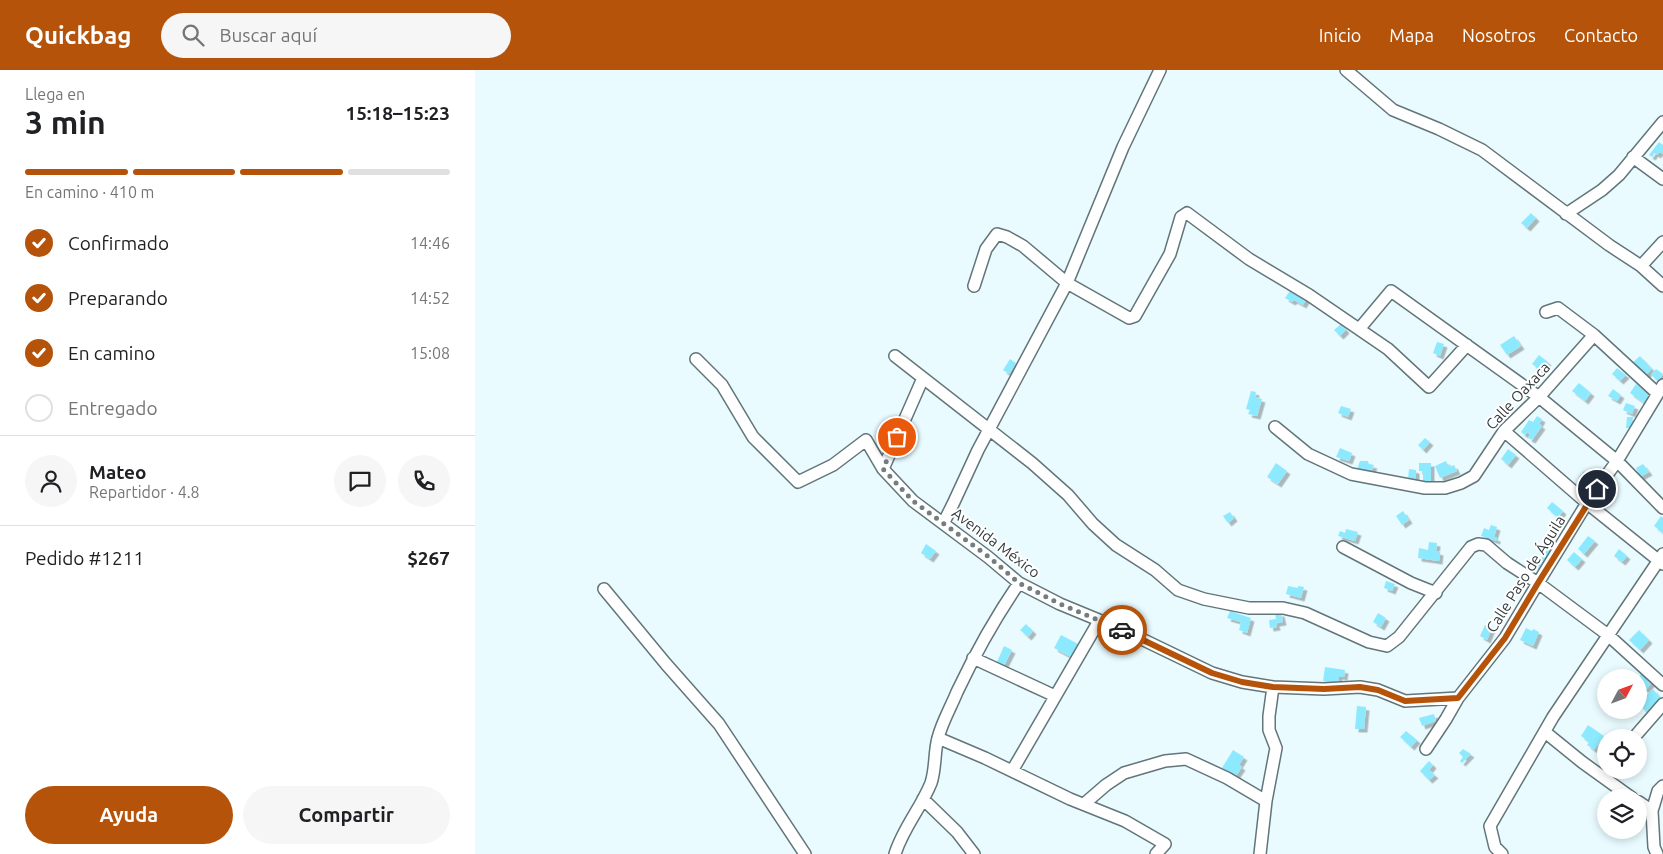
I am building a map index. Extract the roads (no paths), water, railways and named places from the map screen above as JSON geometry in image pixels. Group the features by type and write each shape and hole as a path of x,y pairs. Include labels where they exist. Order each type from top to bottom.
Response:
{"street":[{"path":"944,522 989,429 1067,283 1123,147 1160,70"},
{"path":"1346,70 1393,110 1439,129 1482,150 1567,214 1641,266 1663,286"},
{"path":"1567,214 1602,190 1619,175 1663,122"},
{"path":"1633,157 1663,179"},
{"path":"973,286 986,249 997,234 1023,246 1067,283 1129,318 1135,316 1170,254 1181,217 1187,213 1249,258 1360,328 1388,349 1429,387 1467,345"},
{"path":"1641,266 1663,242"},
{"path":"1360,328 1391,290 1539,397 1617,461 1663,508"},
{"path":"1546,312 1558,308 1660,389"},
{"name":"Calle Oaxaca","path":"1275,426 1308,454 1351,474 1376,480 1445,488 1474,476 1504,430 1539,397 1594,335"},
{"path":"895,356 1032,463 1054,482 1093,524 1116,545 1155,570 1178,590 1204,599 1249,608 1283,608 1305,613 1369,642 1387,646 1399,637 1471,547 1478,544 1486,545 1608,636 1663,685"},
{"name":"Avenida México","path":"696,360 722,385 753,437 798,482 833,465 866,440 883,469 913,501 944,522 1019,583 1060,604 1123,630 1212,673 1242,682 1273,687 1324,689 1360,687 1378,690 1405,701 1458,698"},
{"path":"883,469 923,378"},
{"name":"Calle Paso de Águila","path":"1425,749 1458,698 1505,638 1587,503 1617,461 1660,389"},
{"path":"1501,854 1495,847 1490,826 1545,732 1608,636 1662,559 1587,503 1504,430"},
{"path":"1343,547 1411,583 1436,593"},
{"path":"895,854 931,782 935,767 938,738 973,658 989,628 1019,583"},
{"path":"604,590 665,664 719,724 805,854"},
{"path":"1012,771 1099,621"},
{"path":"973,658 1055,696"},
{"path":"1259,854 1265,801 1276,748 1269,730 1273,687"},
{"path":"1641,729 1663,704"},
{"path":"1545,732 1620,789"},
{"path":"938,738 1069,799 1125,821 1165,844 1156,854"},
{"path":"1084,804 1106,785 1124,773 1165,761 1186,759 1227,778 1265,801"},
{"path":"1657,854 1654,846 1652,811 1658,791 1663,786"},
{"path":"923,799 957,832 974,854"},
{"path":"1647,808 1652,811"}]}
